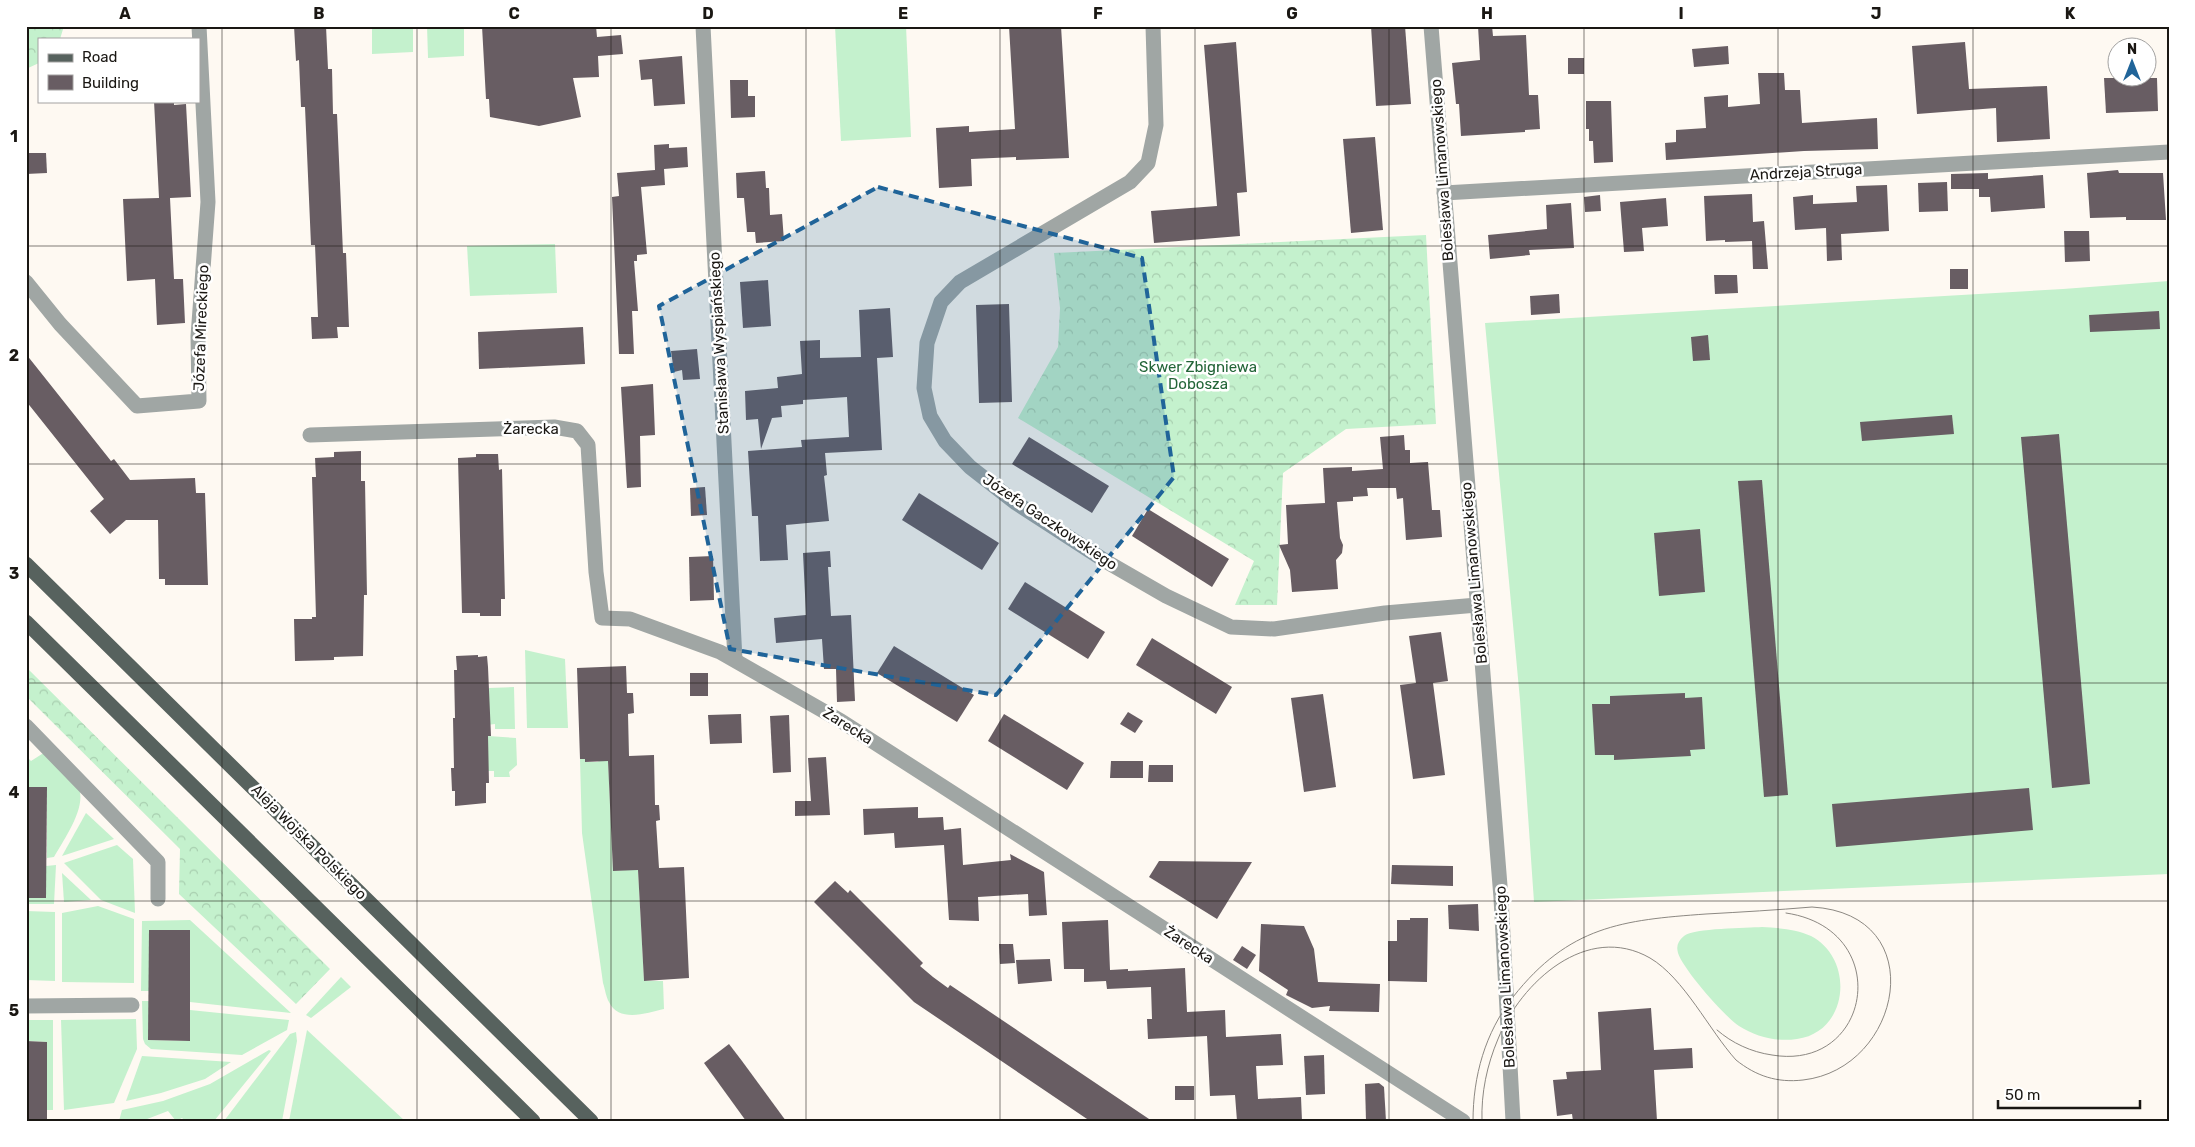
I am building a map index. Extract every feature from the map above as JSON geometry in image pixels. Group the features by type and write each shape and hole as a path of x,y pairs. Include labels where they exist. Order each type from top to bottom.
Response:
{"main road":[{"name":"Aleja Wojska Polskiego","path":"26,564 591,1121"},
{"path":"26,622 533,1121"}],"street":[{"name":"Stanisława Wyspiańskiego","path":"704,26 735,660"},
{"name":"Józefa Gaczkowskiego","path":"1153,26 1156,124 1148,163 1130,182 960,282 941,302 927,343 924,388 930,416 945,441 970,468 1016,503 1107,562 1166,596 1231,627 1274,629 1385,613 1477,605"},
{"name":"Bolesława Limanowskiego","path":"1431,26 1500,898 1513,1121"},
{"name":"Józefa Mireckiego","path":"26,282 60,324 137,406 199,401 198,336 208,202 200,46"},
{"name":"Andrzeja Struga","path":"1444,192 2169,152"},
{"name":"Żarecka","path":"310,435 554,428 577,431 588,445 596,572 602,618 630,619 720,652 841,721 1463,1121"},
{"path":"26,726 158,862 158,899"},
{"path":"26,1006 132,1005"}],"highlighted area":[{"path":"878,187 1142,258 1174,477 996,695 730,649 659,306"}],"green space":[{"path":"26,26 64,26 60,38 38,38 38,63 26,69"},
{"path":"372,26 413,26 413,52 372,54"},
{"path":"427,26 464,26 464,56 428,58"},
{"path":"835,26 906,26 911,137 841,141"},
{"name":"Skwer Zbigniewa Dobosza","path":"1426,235 1436,424 1346,429 1283,473 1277,605 1235,605 1254,561 1018,418 1058,347 1060,308 1054,253"},
{"path":"555,244 557,293 470,296 467,246"},
{"path":"2169,281 2169,874 1534,902 1520,700 1485,323"},
{"path":"525,650 565,659 568,728 527,728"},
{"path":"26,667 330,969 296,1004 179,894 180,849 26,696"},
{"path":"514,687 515,729 495,729 495,724 487,725 489,688"},
{"path":"488,736 516,738 517,765 509,772 510,777 494,777 494,771 486,771"},
{"path":"42,754 46,754 65,772 76,783 80,791 78,810 64,841 54,857 47,858 47,787 26,787 26,756 31,761"},
{"path":"608,757 613,871 638,869 644,981 663,981 664,1009 634,1015 619,1013 607,998 603,983 582,833 580,759 585,759 585,762 597,762"},
{"path":"86,813 114,839 62,856"},
{"path":"117,845 133,859 135,913 101,900 64,863"},
{"path":"56,865 54,904 26,904 26,898 46,898 46,866"},
{"path":"62,873 91,900 64,902"},
{"path":"98,906 134,919 134,983 62,982 62,913"},
{"path":"26,911 55,912 55,981 26,980"},
{"path":"190,920 291,1013 190,1002 190,930 149,930 149,991 141,991 142,921"},
{"path":"1762,927 1793,930 1811,936 1825,947 1835,961 1840,977 1840,994 1836,1009 1827,1023 1814,1034 1789,1040 1774,1039 1760,1036 1739,1026 1705,992 1681,960 1678,953 1677,946 1679,942 1690,933"},
{"path":"341,977 351,987 311,1018 306,1015"},
{"path":"142,1001 149,1001 149,1040 190,1041 190,1010 289,1020 287,1030 242,1055 151,1049 145,1044 143,1039"},
{"path":"136,1019 137,1049 114,1103 64,1110 61,1020"},
{"path":"26,1020 53,1020 53,1110 47,1110 47,1042 26,1041"},
{"path":"307,1030 405,1121 289,1121"},
{"path":"296,1032 297,1041 282,1121 224,1121 290,1034"},
{"path":"269,1050 271,1051 214,1121 185,1121 182,1118 176,1121 168,1111 142,1121 119,1121 122,1110 163,1101 210,1084"},
{"path":"142,1056 231,1062 205,1079 161,1093 126,1101"}],"building":[{"path":"294,26 326,26 328,69 332,69 333,114 337,114 343,253 346,253 349,327 337,327 338,338 312,339 311,317 318,317 315,245 311,245 305,107 301,107 299,60 296,61"},
{"path":"482,26 596,26 597,37 621,35 623,54 598,56 599,77 573,78 581,117 539,126 490,117 489,99 486,99"},
{"path":"1009,26 1061,26 1069,158 1016,160 1016,157 971,159 972,186 939,188 936,128 969,126 969,132 1015,129"},
{"path":"1371,26 1405,26 1411,104 1376,106"},
{"path":"1478,26 1492,26 1493,36 1526,35 1529,95 1538,95 1540,129 1525,130 1525,132 1461,136 1459,104 1456,104 1452,63 1480,60"},
{"path":"1236,42 1247,192 1237,193 1240,236 1154,243 1151,211 1217,206 1204,45"},
{"path":"1965,42 1969,89 2047,86 2050,139 1997,142 1996,108 1917,114 1912,46"},
{"path":"1728,46 1729,64 1694,67 1692,49"},
{"path":"682,56 685,104 654,106 652,79 641,80 639,60"},
{"path":"1568,58 1584,58 1584,74 1568,74"},
{"path":"1758,73 1784,73 1785,90 1800,90 1802,123 1877,118 1878,149 1804,151 1666,160 1665,143 1676,142 1676,130 1706,128 1704,97 1728,95 1728,107 1760,104"},
{"path":"2104,78 2108,78 2108,88 2157,88 2158,111 2106,113"},
{"path":"730,80 748,80 748,96 755,96 755,117 731,118"},
{"path":"1586,101 1611,101 1613,162 1594,163 1593,141 1589,141 1589,129 1586,129"},
{"path":"154,102 174,102 174,105 186,104 191,197 170,198 174,279 183,279 185,323 157,325 155,279 127,281 123,199 159,198"},
{"path":"1375,137 1383,230 1351,233 1343,139"},
{"path":"669,144 669,148 687,147 688,167 664,169 665,185 641,187 647,254 637,255 637,261 634,261 638,311 632,311 634,354 619,354 612,197 619,196 617,173 655,170 654,145"},
{"path":"26,153 46,153 47,173 26,174"},
{"path":"2118,170 2119,173 2163,173 2166,220 2126,220 2126,217 2090,218 2087,173"},
{"path":"765,171 766,188 769,188 770,215 782,214 784,241 756,243 755,232 747,232 744,198 737,198 736,173"},
{"path":"1988,173 1988,179 2043,175 2045,208 1991,212 1990,197 1979,197 1979,189 1951,189 1951,174"},
{"path":"1947,182 1948,211 1919,212 1918,183"},
{"path":"1887,185 1889,231 1841,234 1842,260 1827,261 1826,228 1795,230 1793,197 1813,195 1813,204 1857,202 1856,186"},
{"path":"1752,194 1753,222 1764,221 1768,269 1753,269 1752,241 1706,241 1704,196"},
{"path":"1600,195 1601,211 1585,212 1584,197"},
{"path":"1666,198 1668,226 1642,228 1644,251 1624,252 1620,202"},
{"path":"1571,203 1574,248 1529,250 1530,255 1490,259 1488,235 1547,229 1546,205"},
{"path":"2064,231 2089,231 2090,261 2065,262"},
{"path":"1950,269 1968,269 1968,289 1950,289"},
{"path":"1714,275 1737,275 1738,293 1715,294"},
{"path":"768,280 771,326 743,328 740,282"},
{"path":"1559,294 1560,313 1531,315 1530,296"},
{"path":"1009,304 1012,402 979,403 976,305"},
{"path":"890,308 893,357 877,358 882,450 825,453 827,475 824,476 829,521 786,525 788,560 760,561 758,516 752,516 748,451 802,447 801,440 849,437 847,397 803,400 803,404 781,406 782,417 772,418 761,449 758,419 746,420 745,391 778,388 777,377 802,374 800,341 820,340 820,358 861,357 859,310"},
{"path":"2159,311 2160,329 2090,332 2089,315"},
{"path":"583,327 585,364 479,369 478,332"},
{"path":"1708,335 1710,360 1693,361 1691,337"},
{"path":"697,349 700,379 683,380 682,370 674,372 671,351"},
{"path":"26,354 111,461 114,459 130,480 195,478 196,493 205,493 208,585 165,585 165,579 159,579 158,520 126,520 110,534 90,511 104,499 26,401"},
{"path":"653,384 655,435 640,436 641,487 627,488 621,387"},
{"path":"1952,415 1954,434 1862,441 1860,422"},
{"path":"2059,434 2090,784 2052,788 2021,437"},
{"path":"1404,435 1405,450 1410,450 1410,463 1428,462 1432,510 1440,510 1442,537 1406,540 1403,498 1397,499 1396,488 1367,488 1368,496 1353,497 1353,501 1337,502 1340,538 1343,545 1342,553 1336,560 1338,589 1292,592 1290,570 1279,545 1288,544 1286,505 1325,503 1323,468 1352,467 1352,471 1383,469 1380,437"},
{"path":"1029,437 1109,486 1092,513 1012,464"},
{"path":"361,451 361,481 365,481 367,595 364,595 363,656 334,657 334,660 295,661 294,619 312,619 312,617 316,617 312,477 316,477 315,458 334,457 334,452"},
{"path":"476,454 498,454 499,470 502,469 505,599 501,599 501,616 480,616 480,613 462,613 458,458 476,457"},
{"path":"1762,480 1788,795 1764,797 1738,481"},
{"path":"705,487 707,515 691,516 690,488"},
{"path":"919,493 999,543 982,570 902,520"},
{"path":"1148,509 1229,559 1212,587 1132,536"},
{"path":"1700,529 1705,592 1659,596 1654,533"},
{"path":"830,551 831,567 828,567 831,616 851,615 855,701 837,702 836,669 824,669 822,639 776,643 774,618 806,615 803,553"},
{"path":"713,556 714,600 690,601 689,557"},
{"path":"1025,582 1105,632 1088,659 1008,609"},
{"path":"1441,632 1448,681 1433,683 1445,775 1413,779 1400,685 1416,683 1409,636"},
{"path":"1152,638 1232,687 1216,714 1136,665"},
{"path":"894,646 974,695 957,722 877,673"},
{"path":"478,655 478,657 487,656 488,667 491,736 488,736 489,783 486,783 486,803 455,806 455,791 452,791 451,768 454,768 453,718 455,718 454,670 457,670 456,656"},
{"path":"626,666 627,693 633,693 634,713 628,714 629,756 654,755 655,805 659,805 660,820 656,821 659,868 684,867 689,978 644,981 638,870 613,871 608,761 585,762 585,759 580,759 577,668"},
{"path":"690,673 708,673 708,696 690,696"},
{"path":"1685,693 1685,698 1702,697 1705,749 1690,750 1691,756 1614,760 1614,755 1595,755 1592,704 1610,704 1610,696"},
{"path":"1323,694 1336,787 1304,792 1291,698"},
{"path":"1128,712 1143,721 1135,733 1120,724"},
{"path":"741,714 742,743 710,744 708,715"},
{"path":"1004,714 1084,763 1067,790 988,741"},
{"path":"789,715 791,772 773,773 770,716"},
{"path":"826,757 830,815 795,816 795,801 811,801 808,758"},
{"path":"1111,761 1143,761 1143,778 1110,778"},
{"path":"1149,765 1173,765 1173,782 1148,782"},
{"path":"26,787 47,787 46,898 26,898"},
{"path":"2029,788 2033,830 1836,847 1832,804"},
{"path":"918,807 918,818 943,817 944,830 961,828 963,865 1011,860 1010,854 1044,872 1047,915 1029,916 1028,894 978,897 979,921 949,920 944,845 895,848 894,833 864,835 863,809"},
{"path":"1159,861 1252,862 1217,919 1149,877"},
{"path":"1392,865 1453,866 1453,886 1391,884"},
{"path":"835,881 848,893 850,890 923,963 920,966 933,977 948,988 950,985 1152,1121 1090,1121 914,1002 814,902"},
{"path":"1478,904 1479,931 1449,929 1448,905"},
{"path":"1410,918 1428,918 1427,982 1388,981 1388,941 1397,941 1397,920 1410,920"},
{"path":"1108,920 1110,970 1185,968 1187,1012 1225,1010 1226,1037 1281,1034 1283,1065 1256,1066 1258,1099 1301,1097 1302,1121 1237,1121 1235,1095 1210,1096 1207,1036 1148,1039 1147,1019 1152,1019 1151,987 1107,989 1106,981 1084,982 1084,969 1064,969 1062,922"},
{"path":"1261,924 1304,926 1314,949 1318,982 1380,984 1379,1012 1329,1011 1330,1006 1312,1008 1286,995 1288,990 1259,971"},
{"path":"149,930 190,930 190,1041 148,1040"},
{"path":"999,944 1013,944 1015,963 1000,964"},
{"path":"1242,946 1256,955 1247,969 1233,960"},
{"path":"1050,959 1052,981 1018,984 1016,960"},
{"path":"1651,1008 1654,1050 1692,1048 1693,1068 1654,1070 1657,1121 1573,1121 1572,1114 1557,1116 1553,1080 1567,1079 1566,1072 1601,1070 1598,1012"},
{"path":"26,1041 47,1042 47,1121 26,1121"},
{"path":"729,1044 786,1121 746,1121 704,1063"},
{"path":"1324,1055 1325,1094 1306,1095 1304,1056"},
{"path":"1379,1083 1384,1087 1386,1121 1366,1121 1365,1084"},
{"path":"1175,1086 1194,1086 1194,1100 1175,1100"}],"tram line":[{"path":"1473,1121 1475,1088 1482,1056 1503,1011 1534,973 1555,955 1577,941 1599,931 1623,924 1676,916 1812,907 1850,916 1876,935 1888,962 1890,992 1881,1022 1863,1049 1837,1070 1793,1081 1767,1077 1751,1070 1736,1060 1685,991 1674,978 1650,958 1626,949 1603,947 1580,953 1559,964 1540,979 1523,997 1509,1018 1498,1039 1488,1069 1484,1090 1482,1121"},
{"path":"1717,1030 1735,1043 1757,1052 1772,1055 1806,1054 1832,1042 1849,1022 1857,996 1856,969 1844,944 1821,924 1786,913"}]}
